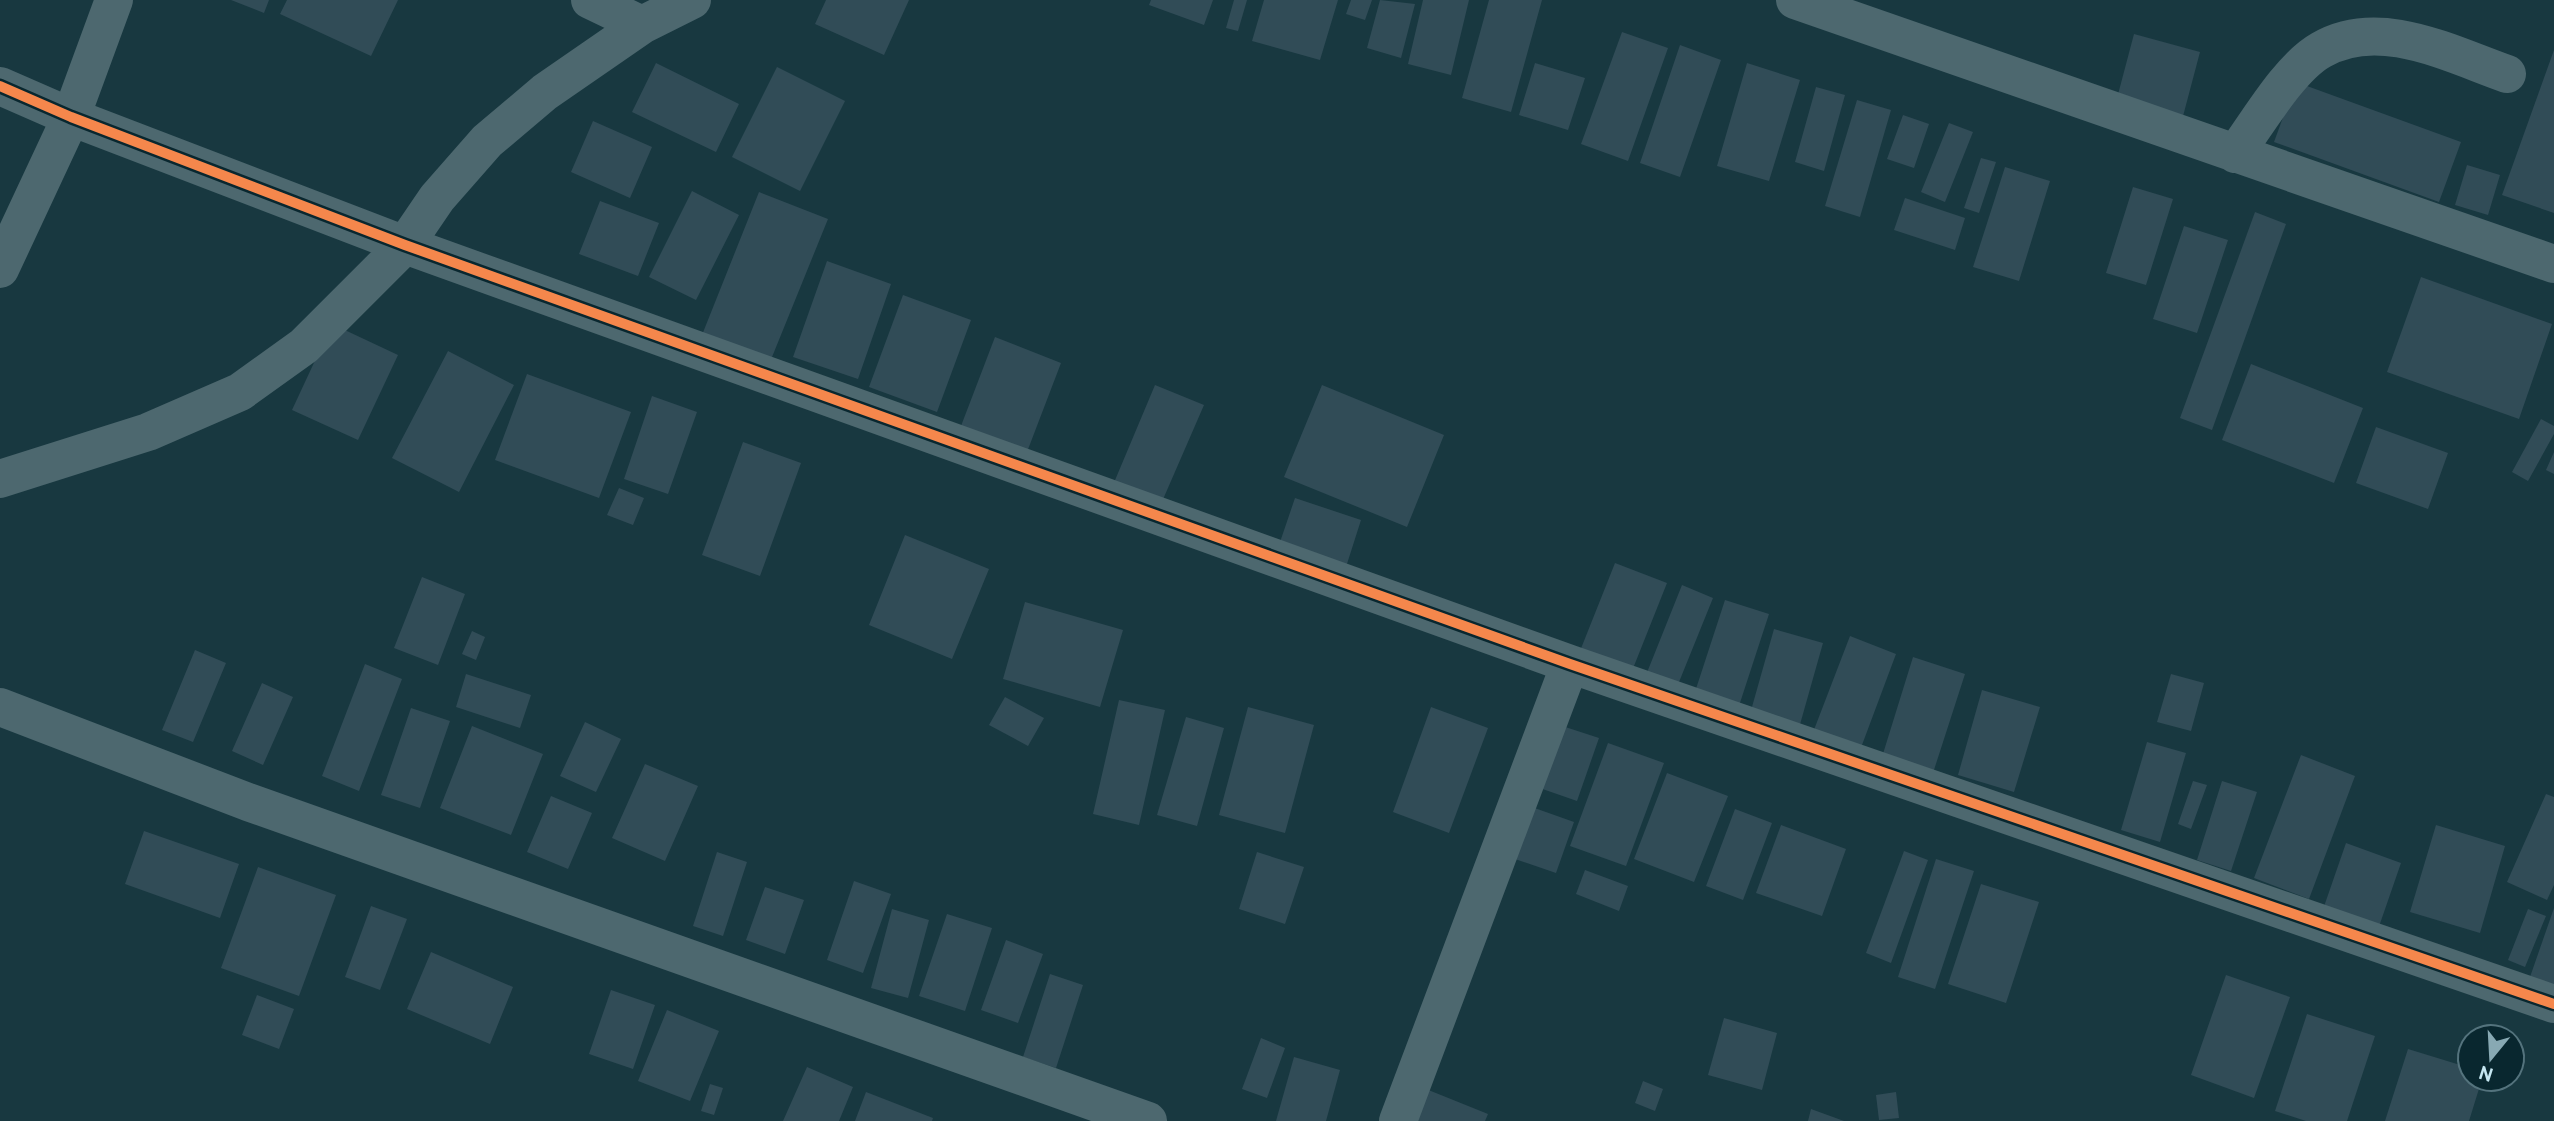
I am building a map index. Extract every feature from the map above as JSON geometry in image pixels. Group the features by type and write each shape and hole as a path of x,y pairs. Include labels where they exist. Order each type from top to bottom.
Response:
{"street":[{"path":"0,269 71,117 114,0"},
{"path":"590,0 642,25"},
{"path":"0,479 148,432 240,392 304,346 405,245 437,198 487,141 545,92 642,25 692,0"},
{"path":"1795,0 2554,264"},
{"path":"2235,154 2294,75 2320,50 2357,37 2400,37 2507,74"},
{"path":"0,86 71,117 405,245 1570,664 2554,1004"},
{"path":"1398,1121 1570,664"},
{"path":"0,707 248,802 1148,1121"}],"building":[{"path":"231,0 269,0 264,13"},
{"path":"287,0 398,0 371,56 280,14"},
{"path":"826,0 909,0 884,55 815,24"},
{"path":"1151,0 1213,0 1204,25 1149,5"},
{"path":"1234,0 1247,0 1238,31 1226,28"},
{"path":"1264,0 1338,0 1320,60 1252,41"},
{"path":"1351,0 1372,0 1365,20 1346,14"},
{"path":"1380,0 1415,4 1401,58 1367,48"},
{"path":"1423,0 1469,0 1451,75 1408,64"},
{"path":"1489,0 1542,0 1511,112 1462,98"},
{"path":"1622,32 1668,48 1628,161 1581,144"},
{"path":"2134,34 2200,52 2182,120 2116,102"},
{"path":"1680,45 1721,60 1680,177 1640,163"},
{"path":"2554,50 2554,213 2502,195"},
{"path":"656,63 739,104 716,152 632,112"},
{"path":"1535,63 1585,78 1568,130 1519,115"},
{"path":"1747,63 1800,80 1769,181 1717,166"},
{"path":"777,67 845,101 800,191 732,157"},
{"path":"2296,82 2461,142 2439,202 2274,142"},
{"path":"1816,87 1845,95 1824,171 1795,162"},
{"path":"1857,100 1891,110 1860,217 1825,206"},
{"path":"1903,115 1929,124 1914,168 1887,159"},
{"path":"593,121 652,147 630,198 571,172"},
{"path":"1949,123 1973,132 1945,202 1921,192"},
{"path":"1981,158 1996,162 1979,213 1964,208"},
{"path":"2467,165 2500,175 2488,215 2455,205"},
{"path":"2005,167 2050,181 2019,281 1973,267"},
{"path":"2133,187 2173,199 2146,285 2106,273"},
{"path":"692,191 739,215 696,300 649,277"},
{"path":"759,192 828,219 770,362 702,335"},
{"path":"1905,198 1965,218 1955,250 1894,230"},
{"path":"600,201 659,223 638,276 579,254"},
{"path":"2255,212 2286,224 2212,430 2180,418"},
{"path":"2184,226 2228,240 2197,333 2153,319"},
{"path":"827,261 891,284 858,379 793,357"},
{"path":"2421,277 2552,324 2519,419 2387,372"},
{"path":"903,295 971,320 937,412 869,387"},
{"path":"332,324 398,355 358,440 292,410"},
{"path":"995,337 1061,363 1027,452 961,426"},
{"path":"448,351 514,385 459,492 392,458"},
{"path":"2251,364 2363,408 2334,483 2222,440"},
{"path":"527,374 631,412 599,498 495,460"},
{"path":"1155,385 1204,405 1161,504 1113,485"},
{"path":"1322,385 1444,435 1407,527 1284,477"},
{"path":"652,396 697,412 668,494 624,479"},
{"path":"2541,419 2554,426 2554,434 2528,481 2512,472"},
{"path":"2376,427 2448,453 2428,509 2356,483"},
{"path":"743,442 801,463 760,576 702,555"},
{"path":"2554,452 2554,474 2546,470"},
{"path":"619,488 644,498 633,525 607,515"},
{"path":"1295,498 1361,520 1346,567 1279,545"},
{"path":"905,535 989,569 952,659 869,625"},
{"path":"1615,563 1667,583 1632,671 1580,651"},
{"path":"422,577 465,594 438,665 394,648"},
{"path":"1682,585 1713,598 1677,687 1646,675"},
{"path":"1725,600 1769,614 1737,712 1693,698"},
{"path":"1025,602 1123,630 1100,707 1003,679"},
{"path":"1774,629 1823,643 1799,728 1750,714"},
{"path":"472,631 485,637 476,660 462,654"},
{"path":"1850,636 1896,654 1859,753 1812,735"},
{"path":"195,650 226,663 193,742 162,730"},
{"path":"1913,657 1965,674 1933,773 1882,757"},
{"path":"365,664 402,679 359,791 322,776"},
{"path":"466,674 531,695 520,728 456,707"},
{"path":"2171,674 2204,683 2191,731 2157,722"},
{"path":"262,683 293,697 263,765 232,751"},
{"path":"1982,690 2040,707 2014,792 1958,775"},
{"path":"1005,697 1044,718 1028,746 989,725"},
{"path":"1119,700 1165,710 1139,825 1093,814"},
{"path":"1248,707 1314,725 1285,833 1219,815"},
{"path":"1431,707 1488,728 1449,833 1393,812"},
{"path":"411,708 450,721 420,808 381,795"},
{"path":"1186,717 1224,728 1197,826 1157,815"},
{"path":"585,722 621,739 596,792 560,776"},
{"path":"1553,723 1599,738 1577,801 1531,785"},
{"path":"472,726 543,754 511,835 440,808"},
{"path":"2147,742 2186,753 2160,842 2121,830"},
{"path":"1608,743 1664,763 1626,866 1570,846"},
{"path":"2301,755 2355,776 2309,899 2254,878"},
{"path":"645,764 698,786 665,861 612,838"},
{"path":"1667,773 1728,796 1694,882 1634,859"},
{"path":"2193,781 2207,785 2191,829 2178,824"},
{"path":"2222,781 2257,792 2231,871 2197,860"},
{"path":"2546,794 2554,797 2554,885 2547,900 2507,882"},
{"path":"551,796 592,813 568,869 527,852"},
{"path":"1523,804 1574,822 1556,873 1506,856"},
{"path":"1735,809 1772,823 1743,900 1706,886"},
{"path":"1781,825 1846,849 1822,916 1756,893"},
{"path":"2436,825 2505,846 2480,933 2410,912"},
{"path":"144,831 239,864 220,918 125,884"},
{"path":"2346,843 2401,863 2375,938 2320,918"},
{"path":"1904,851 1928,860 1891,963 1866,953"},
{"path":"717,852 747,862 723,936 693,926"},
{"path":"1257,852 1304,867 1285,924 1239,909"},
{"path":"1936,859 1974,871 1935,989 1898,977"},
{"path":"258,867 336,895 299,996 221,968"},
{"path":"1585,870 1628,886 1619,911 1576,894"},
{"path":"854,881 891,894 863,973 827,960"},
{"path":"1981,884 2039,902 2006,1003 1948,984"},
{"path":"765,887 804,900 785,954 746,940"},
{"path":"371,906 407,919 380,990 345,977"},
{"path":"2554,908 2554,985 2530,977"},
{"path":"892,909 929,920 908,998 871,988"},
{"path":"2528,909 2546,916 2525,967 2508,960"},
{"path":"947,914 992,928 965,1011 919,996"},
{"path":"1006,940 1043,954 1018,1023 981,1010"},
{"path":"431,952 513,987 490,1044 407,1009"},
{"path":"1050,974 1083,985 1056,1068 1023,1057"},
{"path":"2226,975 2290,997 2254,1098 2191,1075"},
{"path":"611,990 655,1005 633,1069 589,1054"},
{"path":"257,995 294,1009 279,1049 242,1035"},
{"path":"667,1010 719,1031 690,1101 638,1081"},
{"path":"2307,1014 2375,1036 2347,1121 2306,1121 2275,1111"},
{"path":"1724,1018 1777,1033 1762,1090 1708,1075"},
{"path":"1261,1038 1285,1048 1267,1098 1242,1089"},
{"path":"2408,1049 2456,1064 2456,1093 2478,1093 2469,1121 2385,1121"},
{"path":"1294,1057 1340,1070 1326,1121 1276,1121"},
{"path":"807,1067 853,1087 839,1121 783,1121"},
{"path":"1643,1081 1663,1089 1655,1111 1635,1103"},
{"path":"710,1084 723,1088 714,1115 701,1111"},
{"path":"1421,1087 1488,1114 1485,1121 1408,1121"},
{"path":"866,1092 933,1118 932,1121 855,1121"},
{"path":"1896,1092 1899,1118 1879,1120 1876,1095"},
{"path":"1811,1109 1844,1121 1808,1121"}],"cycle path":[{"path":"0,86 71,117 405,245 1570,664 2554,1004"}]}
